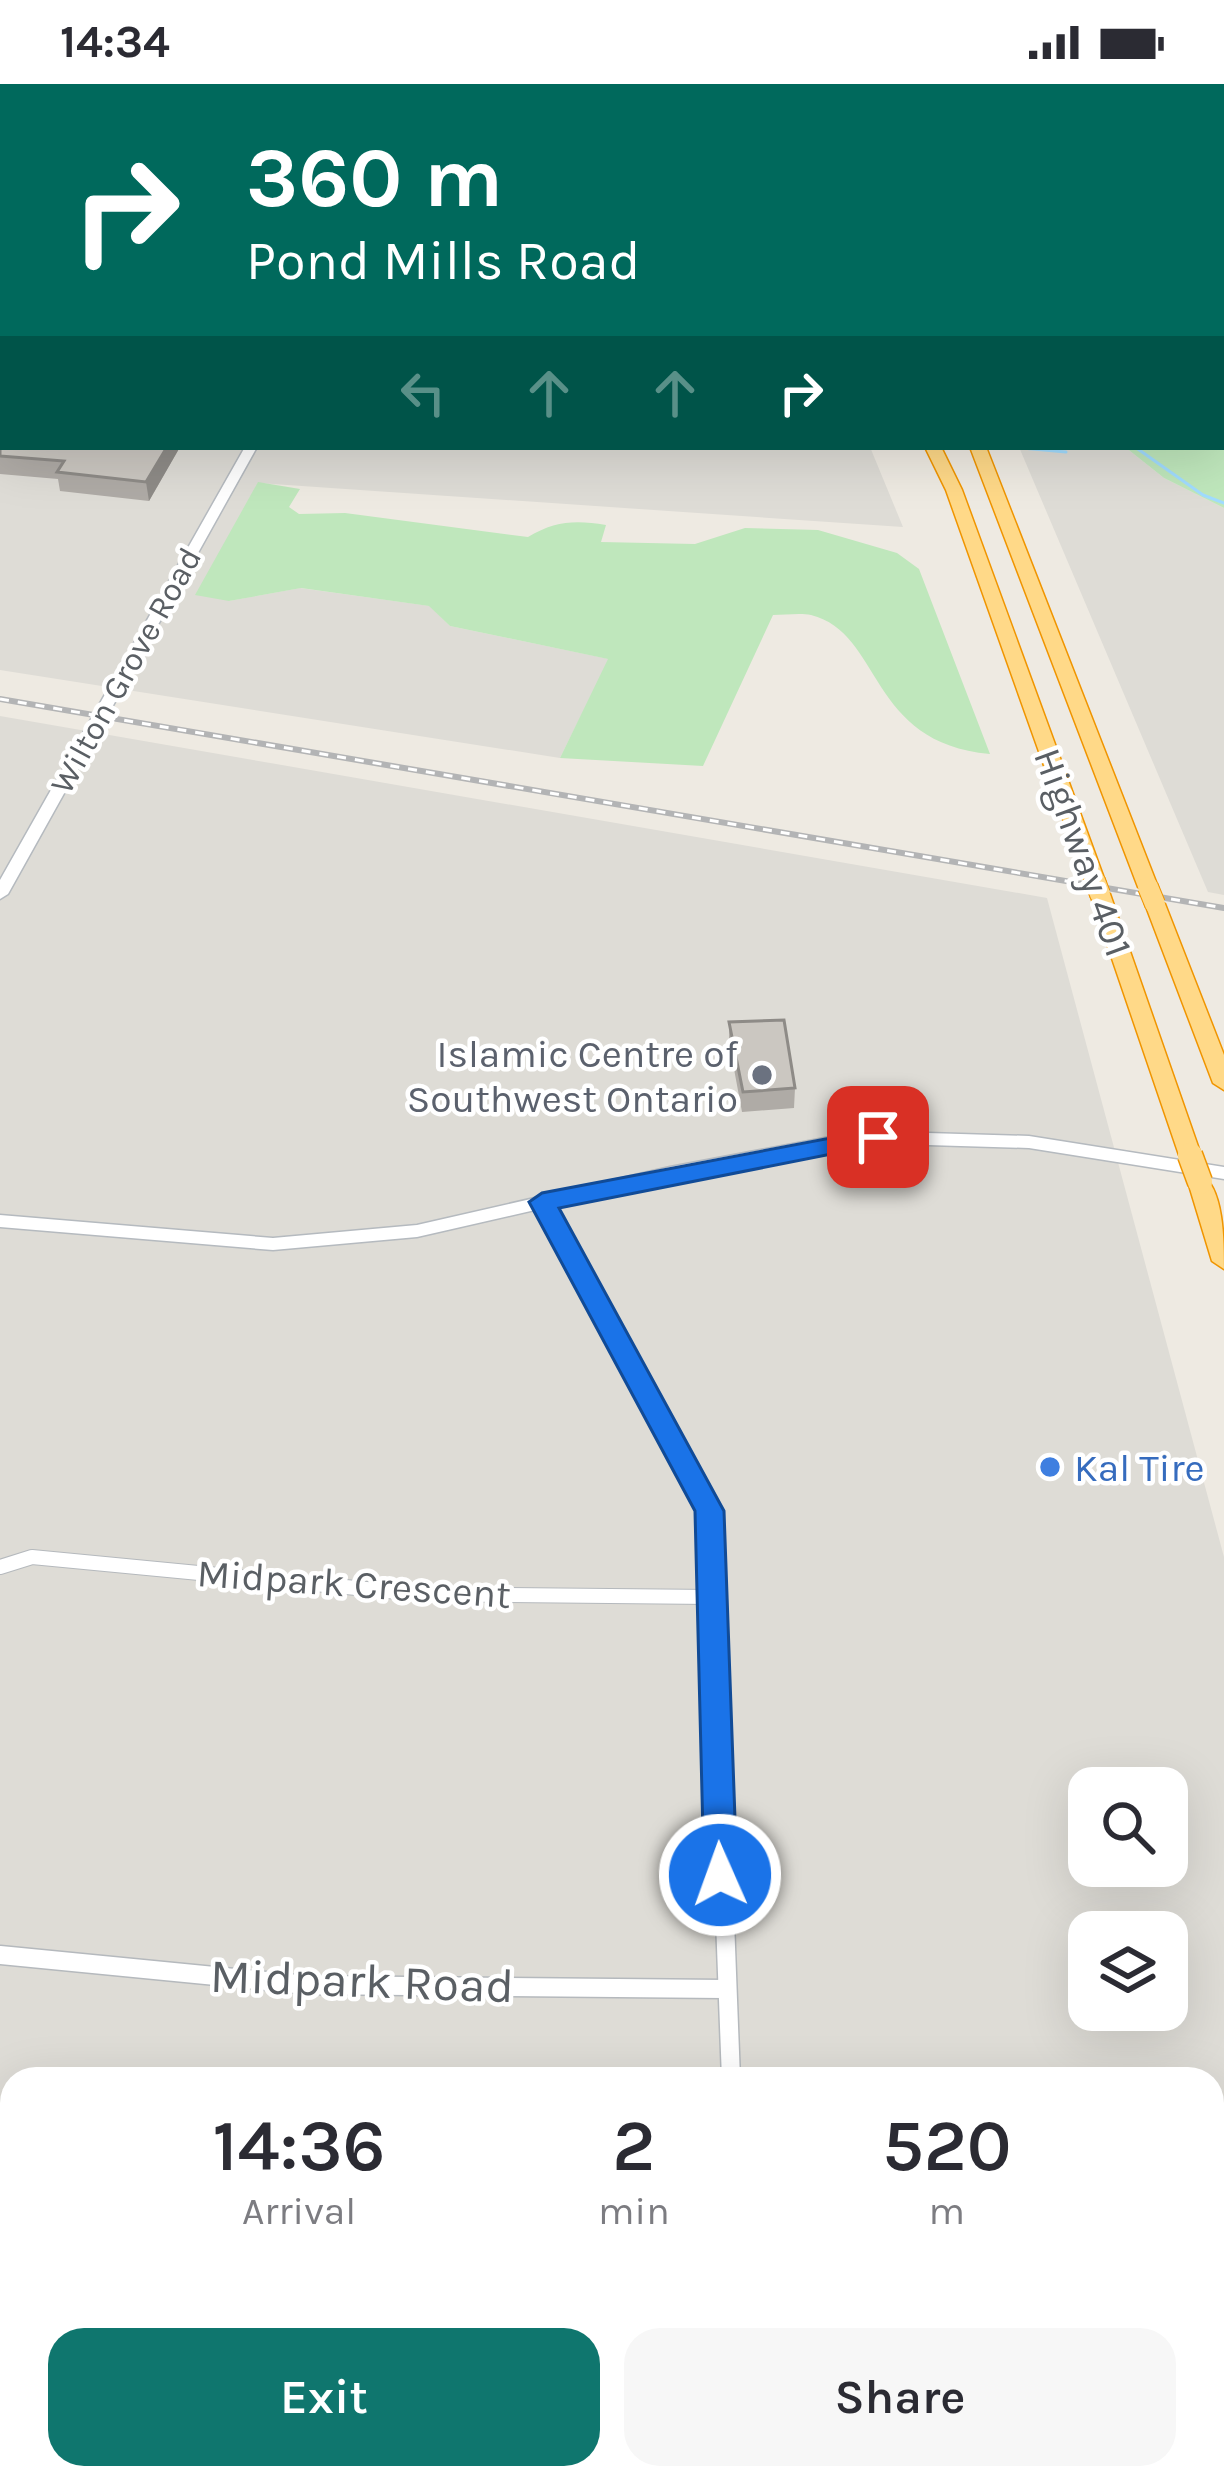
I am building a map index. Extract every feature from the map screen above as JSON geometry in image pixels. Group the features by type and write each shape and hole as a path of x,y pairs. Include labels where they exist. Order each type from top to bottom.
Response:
{"highway":[{"name":"Highway 401","path":"934,450 954,490 1098,888 1224,1262"},
{"name":"Highway 401","path":"979,450 1224,1083"}],"main road":[{"name":"Wilton Grove Road","path":"0,894 248,450"},
{"path":"0,1221 273,1244 417,1231 862,1137 1029,1142 1224,1173"}],"street":[{"path":"542,1202 710,1511 730,2067"},
{"name":"Midpark Crescent","path":"0,1568 32,1557 419,1594 711,1597"},
{"name":"Midpark Road","path":"0,1954 307,1985 724,1990"}],"shaded area":[{"path":"0,450 871,450 903,527 258,483 229,601 300,588 430,606 450,626 609,659 560,758 0,670"},
{"path":"1020,450 1129,450 1164,478 1224,508 1224,895 1208,892"},
{"path":"0,716 1047,898 1224,1557 1224,2067 0,2067"}],"green space":[{"path":"1129,450 1224,450 1224,508 1164,478"},
{"path":"258,482 300,489 289,507 299,514 345,513 528,537 556,525 595,523 606,525 601,542 695,544 745,528 818,530 897,553 919,569 990,754 950,746 920,730 898,710 852,643 834,626 797,614 773,615 703,766 560,758 608,659 450,626 429,606 301,588 229,601 195,595"}],"building":[{"path":"0,450 165,450 146,482 57,472 64,461 0,456"},
{"name":"Islamic Centre of Southwest Ontario","path":"784,1020 795,1088 743,1092 729,1022"}],"waterway":[{"path":"1044,450 1066,452"},
{"path":"1139,450 1203,495 1224,503"}],"railway":[{"path":"0,699 1224,908"}],"place":[{"name":"Islamic Centre of Southwest Ontario","path":"762,1075"},
{"name":"Kal Tire","path":"1050,1467"}],"route":[{"path":"720,1875 710,1511 542,1202 670,1173 878,1137"}]}
